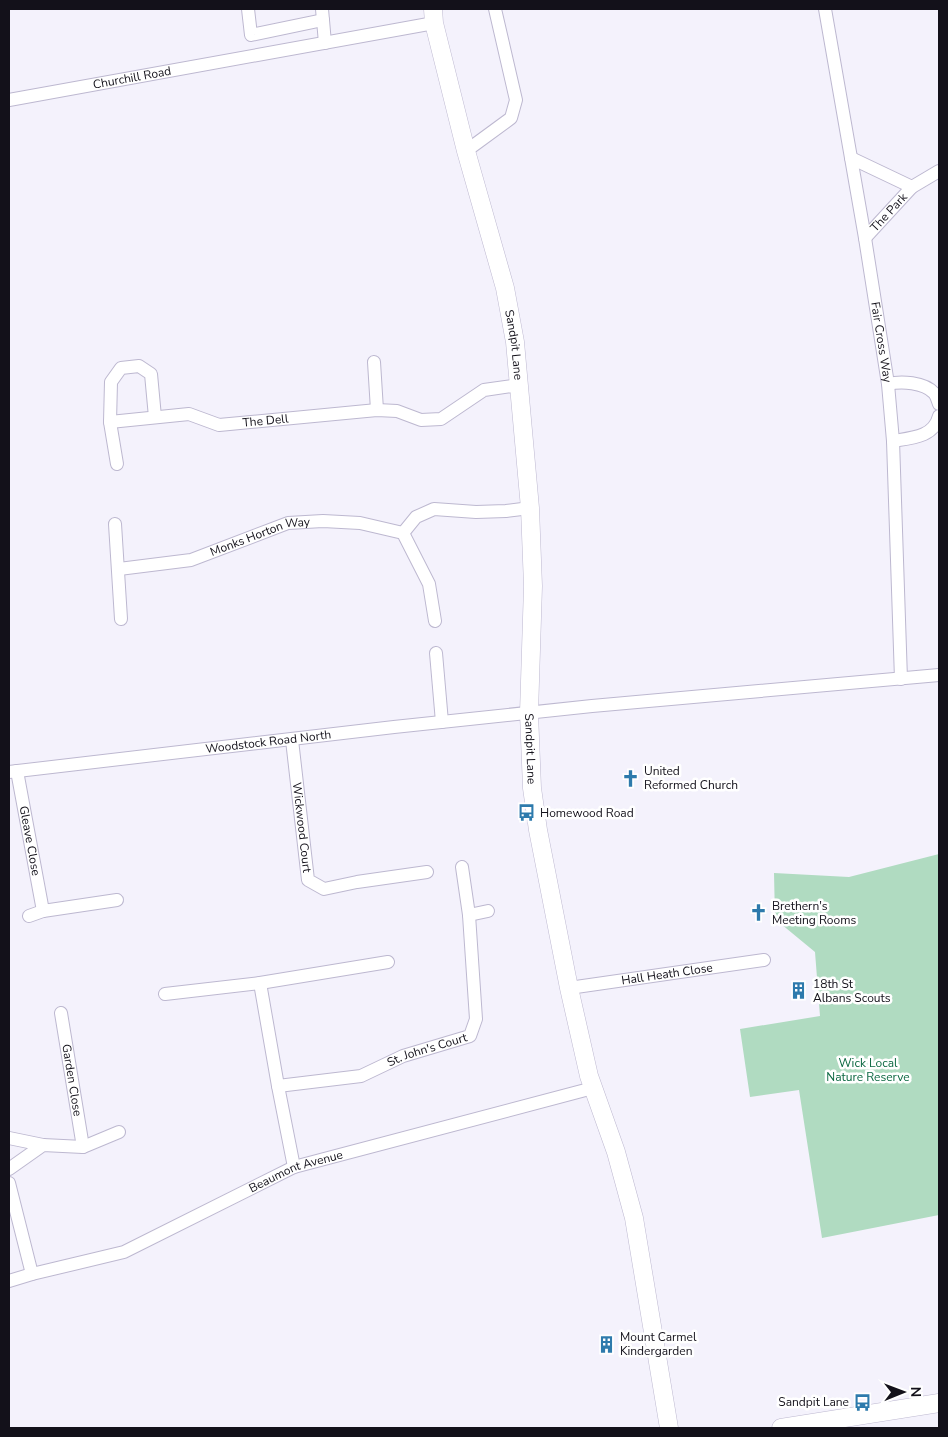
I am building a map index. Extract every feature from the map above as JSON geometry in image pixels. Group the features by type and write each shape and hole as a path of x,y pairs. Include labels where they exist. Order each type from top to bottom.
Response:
{"street":[{"path":"248,9 254,54"},
{"path":"466,151 510,118 516,100 495,9"},
{"name":"Fair Cross Way","path":"825,9 852,158 888,384 893,441 901,679"},
{"path":"251,35 322,15 326,43"},
{"name":"Sandpit Lane","path":"434,16 466,151 505,288 515,342 530,508 533,586 529,713 532,788 538,830 569,988 592,1088 616,1152 634,1218 669,1428"},
{"name":"Churchill Road","path":"9,100 254,54 326,43 434,16"},
{"name":"The Park","path":"852,158 912,187"},
{"name":"The Park","path":"865,238 912,187 939,170"},
{"path":"374,362 377,410"},
{"path":"117,464 110,422 111,382 122,368 139,366 151,374 155,417"},
{"path":"888,384 898,382 920,385 934,392 939,404"},
{"name":"The Dell","path":"110,422 189,414 218,425 377,410 397,411 421,420 441,419 484,390 519,385"},
{"path":"893,441 921,436 937,424 939,416"},
{"path":"435,620 429,584 404,533 416,517 434,509 483,512 530,508"},
{"name":"Monks Horton Way","path":"119,569 191,560 288,523 324,520 360,523 404,533"},
{"path":"115,524 121,618"},
{"path":"436,653 442,722"},
{"path":"529,713 939,675"},
{"name":"Woodstock Road North","path":"13,772 529,713"},
{"name":"Wickwood Court","path":"292,740 308,880 324,889 357,882 427,872"},
{"name":"Gleave Close","path":"13,772 42,911"},
{"name":"St. John's Court","path":"278,1086 361,1076 404,1056 470,1036 476,1018 469,914 462,867"},
{"path":"29,916 42,911 118,900"},
{"path":"469,914 488,911"},
{"name":"Hall Heath Close","path":"569,988 764,960"},
{"path":"165,994 260,983 388,962"},
{"path":"260,983 294,1167"},
{"name":"Garden Close","path":"61,1013 83,1147"},
{"name":"Beaumont Avenue","path":"9,1282 32,1274 124,1252 294,1167 592,1088"},
{"path":"9,1138 43,1145 83,1147 119,1132"},
{"path":"9,1169 43,1145"},
{"path":"9,1183 32,1274"},
{"path":"782,1428 939,1403"}],"green space":[{"name":"Wick Local Nature Reserve","path":"939,854 939,1215 822,1238 799,1090 750,1097 740,1029 820,1016 815,952 775,919 774,873 849,877"}],"place":[{"name":"United Reformed Church","path":"630,778"},
{"name":"Homewood Road","path":"526,813"},
{"name":"Brethern's Meeting Rooms","path":"758,913"},
{"name":"18th St Albans Scouts","path":"799,991"},
{"name":"Mount Carmel Kindergarden","path":"606,1344"},
{"name":"Sandpit Lane","path":"863,1402"}]}
